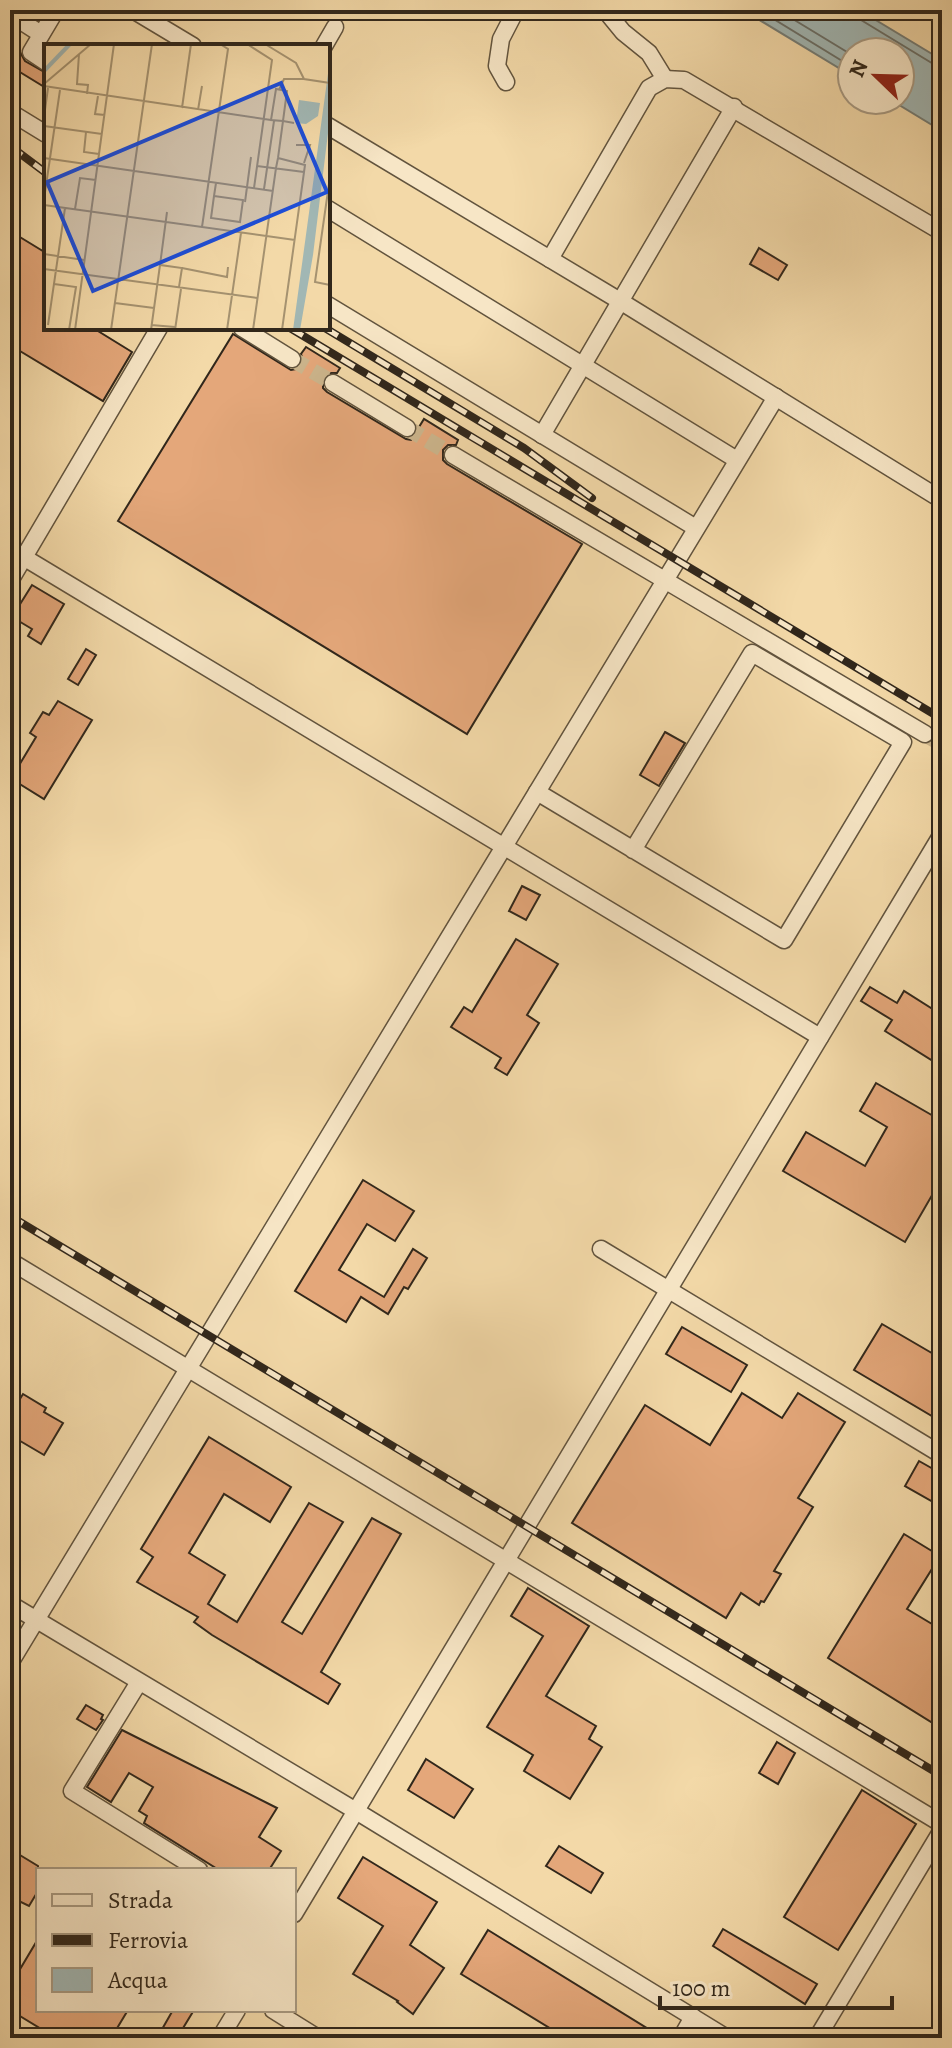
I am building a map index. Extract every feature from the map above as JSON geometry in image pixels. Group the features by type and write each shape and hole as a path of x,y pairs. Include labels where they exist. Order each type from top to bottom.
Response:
{"lane":[{"path":"44,61 31,52 56,10"},
{"path":"133,10 190,44"},
{"path":"506,82 497,66 501,39 516,10"},
{"path":"605,10 623,32 649,53 665,79"},
{"path":"10,14 41,34"},
{"path":"325,44 335,27"},
{"path":"550,259 649,88 665,79 684,80 734,107 942,232"},
{"path":"542,435 734,107"},
{"path":"10,112 44,133"},
{"path":"330,127 620,301 942,500"},
{"path":"330,210 737,460"},
{"path":"330,306 696,528"},
{"path":"10,581 17,553 158,330"},
{"path":"245,330 292,359"},
{"path":"333,383 407,428"},
{"path":"10,1663 776,397"},
{"path":"453,455 925,734"},
{"path":"17,553 820,1037"},
{"path":"537,792 633,850 784,940 903,742 752,653 633,850"},
{"path":"296,1911 942,834"},
{"path":"601,1249 942,1455"},
{"path":"10,1261 942,1827 817,2038"},
{"path":"10,1604 727,2038"},
{"path":"139,1682 72,1791 196,1868"},
{"path":"220,2038 236,2012"},
{"path":"276,2012 318,2038"},
{"path":"681,2038 693,2017"}],"water":[{"path":"743,10 859,10 902,36 836,36 836,66"},
{"path":"916,44 942,60 942,131 916,115"}],"building":[{"path":"10,46 20,52 25,61 44,72 44,87 10,66"},
{"path":"10,231 44,252 44,330 96,330 132,352 103,401 10,345"},
{"path":"759,248 787,265 778,280 750,264"},
{"path":"233,334 291,370 301,365 301,354 306,347 340,368 337,373 328,373 323,378 323,388 327,392 406,439 411,440 424,419 458,440 456,445 448,445 443,450 443,460 447,464 582,544 467,734 118,521"},
{"path":"32,585 64,604 41,644 28,636 32,629 12,617"},
{"path":"86,649 96,655 78,685 68,679"},
{"path":"58,701 92,720 44,799 10,778 10,762 18,767 36,737 30,733 43,712 49,715"},
{"path":"665,732 685,743 659,786 640,775"},
{"path":"522,886 540,895 526,920 509,911"},
{"path":"516,939 558,964 527,1015 539,1023 507,1075 495,1068 501,1058 451,1027 464,1007 472,1012"},
{"path":"870,987 897,1003 904,991 942,1015 942,1058 937,1054 933,1061 885,1031 892,1020 861,1001"},
{"path":"876,1083 942,1121 942,1178 905,1242 783,1171 806,1132 865,1166 887,1127 860,1111"},
{"path":"363,1180 414,1211 395,1241 367,1224 339,1270 384,1297 413,1249 427,1258 388,1314 361,1297 346,1322 295,1291"},
{"path":"882,1324 942,1359 942,1422 854,1370"},
{"path":"682,1327 747,1365 731,1392 666,1354"},
{"path":"742,1393 782,1418 798,1393 845,1422 798,1498 813,1507 774,1571 781,1574 764,1602 761,1601 759,1605 741,1593 726,1618 572,1523 645,1405 710,1445"},
{"path":"23,1394 63,1423 44,1455 10,1435 10,1415"},
{"path":"209,1437 291,1487 270,1522 224,1494 189,1553 225,1575 208,1604 237,1622 309,1503 343,1522 282,1622 302,1634 372,1518 401,1534 321,1672 340,1684 328,1704 212,1635 194,1622 198,1617 137,1582 153,1557 141,1549"},
{"path":"919,1461 942,1474 942,1507 905,1486"},
{"path":"904,1534 940,1556 907,1609 942,1630 942,1715 936,1725 828,1658"},
{"path":"528,1588 589,1626 546,1696 596,1726 589,1739 602,1747 570,1799 524,1771 533,1755 487,1727 543,1636 511,1616"},
{"path":"86,1705 103,1715 96,1730 77,1719"},
{"path":"122,1730 277,1808 259,1837 281,1851 270,1868 216,1868 144,1823 147,1816 139,1811 153,1787 129,1773 111,1802 87,1787"},
{"path":"777,1742 795,1753 778,1784 759,1773"},
{"path":"426,1759 473,1789 454,1818 408,1790"},
{"path":"862,1790 916,1824 838,1950 784,1917"},
{"path":"559,1846 603,1873 591,1893 546,1866"},
{"path":"10,1849 38,1868 36,1894 29,1906 19,1901 10,1917"},
{"path":"363,1857 437,1902 410,1945 444,1968 413,2014 398,2001 353,1974 383,1926 338,1898"},
{"path":"723,1929 817,1984 805,2004 713,1946"},
{"path":"488,1930 663,2038 566,2038 461,1974"},
{"path":"36,1942 36,2012 127,2012 116,2030 129,2038 56,2038 10,2010 10,1986"},
{"path":"172,2012 193,2012 177,2038 157,2038"}],"tunnel":[{"path":"292,359 333,383"},
{"path":"407,428 453,455"},
{"path":"925,734 942,744"}],"railway":[{"path":"10,146 44,172"},
{"path":"293,330 942,719"},
{"path":"328,330 524,448 592,498"},
{"path":"10,1216 942,1776"}]}
